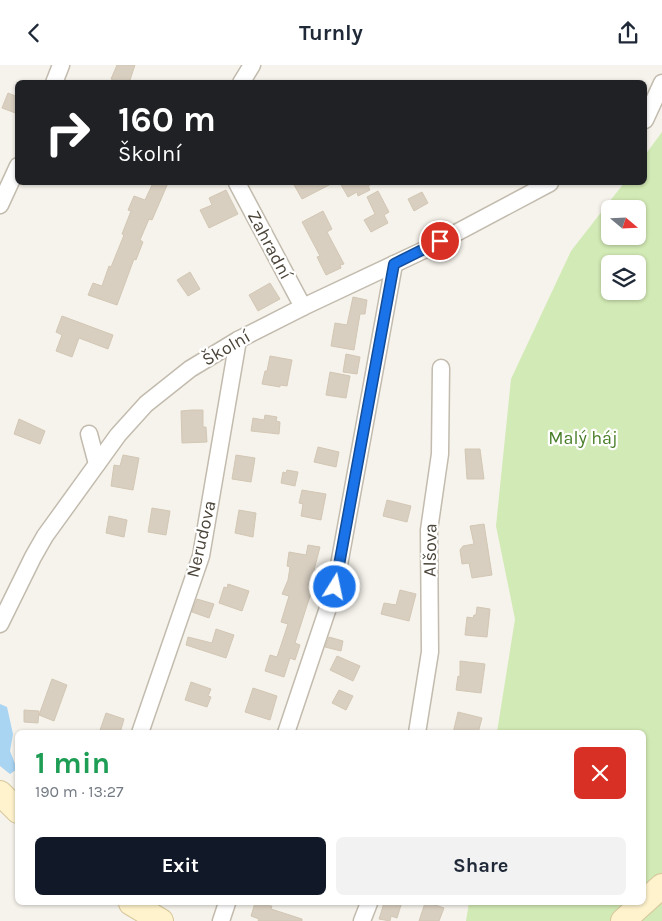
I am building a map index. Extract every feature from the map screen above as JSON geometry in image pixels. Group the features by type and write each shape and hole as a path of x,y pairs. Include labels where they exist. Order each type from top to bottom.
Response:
{"street":[{"path":"55,80 61,65"},
{"path":"243,80 252,65"},
{"path":"647,117 662,83"},
{"path":"0,205 15,172"},
{"name":"Zahradní","path":"238,185 303,307"},
{"name":"Školní","path":"0,624 45,536 118,435 146,404 190,369 238,340 394,264 546,185"},
{"path":"287,730 335,587 394,264"},
{"name":"Nerudova","path":"141,730 201,556 238,340"},
{"name":"Alšova","path":"417,730 430,652 429,530 440,454 441,368"},
{"path":"89,434 97,464"},
{"path":"0,793 15,808"},
{"path":"646,901 662,887"},
{"path":"134,905 161,921"},
{"path":"221,921 226,905"},
{"path":"362,921 368,905"},
{"path":"623,921 641,905"}],"green space":[{"name":"Malý háj","path":"662,132 662,921 466,921 469,905 646,905 646,730 497,730 515,619 496,526 511,379 571,251 601,213 601,245 646,245 646,200 611,200 622,185 647,185 647,152"}],"water":[{"path":"0,704 7,707 13,734 10,751 15,764 15,770 10,774 0,766"}],"building":[{"path":"117,65 135,65 130,80 111,79"},
{"path":"8,93 15,96 15,113 2,108"},
{"path":"152,185 167,185 152,220 149,219 140,240 143,242 136,260 134,259 117,305 88,295 93,283 102,286 109,266 111,267 124,235 122,234 131,211 128,210 134,196 145,200"},
{"path":"294,185 329,185 302,199"},
{"path":"341,185 370,185 368,186 370,190 358,196 357,192 348,197"},
{"path":"226,190 238,214 209,228 200,210 212,205 209,198"},
{"path":"378,191 389,212 384,215 388,223 371,232 364,220 375,214 367,197"},
{"path":"422,192 428,203 414,211 408,199"},
{"path":"323,211 332,229 327,232 344,264 340,265 341,268 326,275 317,257 320,256 302,222"},
{"path":"190,272 200,289 188,296 177,280"},
{"path":"270,283 280,299 258,311 249,295"},
{"path":"353,297 367,300 365,314 360,314 354,350 331,346 335,323 347,325"},
{"path":"62,316 113,335 108,349 79,338 72,357 56,351 62,335 56,332"},
{"path":"346,354 360,357 357,374 343,372"},
{"path":"270,356 292,360 287,386 280,385 280,387 262,384"},
{"path":"330,372 350,376 346,398 326,395"},
{"path":"203,410 203,427 206,427 207,442 182,443 181,411"},
{"path":"265,415 277,417 276,421 280,422 279,434 251,431 253,418 264,420"},
{"path":"19,419 45,431 40,444 14,434"},
{"path":"318,447 339,452 336,467 314,462"},
{"path":"465,449 480,449 484,479 467,479"},
{"path":"123,455 139,458 133,490 111,486 114,465 120,466"},
{"path":"236,455 255,458 251,482 232,479"},
{"path":"287,470 298,472 295,486 281,483 283,472 286,473"},
{"path":"302,490 326,494 321,520 301,516 303,504 299,503"},
{"path":"387,500 411,506 407,522 383,516"},
{"path":"152,508 170,511 166,535 148,532"},
{"path":"239,510 256,513 253,537 235,533"},
{"path":"109,516 127,520 124,537 106,533"},
{"path":"484,524 492,575 472,578 469,563 462,564 460,550 463,546 474,544 470,526"},
{"path":"308,545 320,547 314,570 316,570 315,578 325,580 320,600 310,596 295,643 300,645 295,660 290,658 284,677 265,671 270,655 277,657 288,624 281,622 289,596 282,594 288,580 290,567 287,566 289,552 306,555"},
{"path":"228,584 249,591 242,611 219,603 224,587 227,588"},
{"path":"400,590 416,594 409,621 381,614 384,603 396,605"},
{"path":"197,599 214,604 209,618 192,612"},
{"path":"477,607 490,609 487,637 465,635 467,617 473,618 476,615"},
{"path":"216,629 234,635 226,658 186,645 188,637 212,643"},
{"path":"329,637 343,641 341,651 325,647"},
{"path":"337,656 360,666 353,681 330,670"},
{"path":"460,661 485,664 481,693 456,690 458,676 460,677"},
{"path":"52,679 67,685 54,721 39,715"},
{"path":"191,682 211,689 208,696 211,697 207,707 185,700"},
{"path":"253,688 277,696 270,720 245,712"},
{"path":"339,690 353,696 346,710 332,703"},
{"path":"24,710 39,711 38,723 24,722"},
{"path":"458,712 482,718 479,730 454,730"},
{"path":"106,713 124,719 121,730 100,730"},
{"path":"254,905 269,905 272,906 271,909 302,919 302,921 258,921 259,919 251,916"},
{"path":"383,905 401,905 397,918 391,916 390,921 379,919"},
{"path":"424,905 436,905 444,908 439,921 419,921"}],"route":[{"path":"335,587 394,264 440,241"}]}
